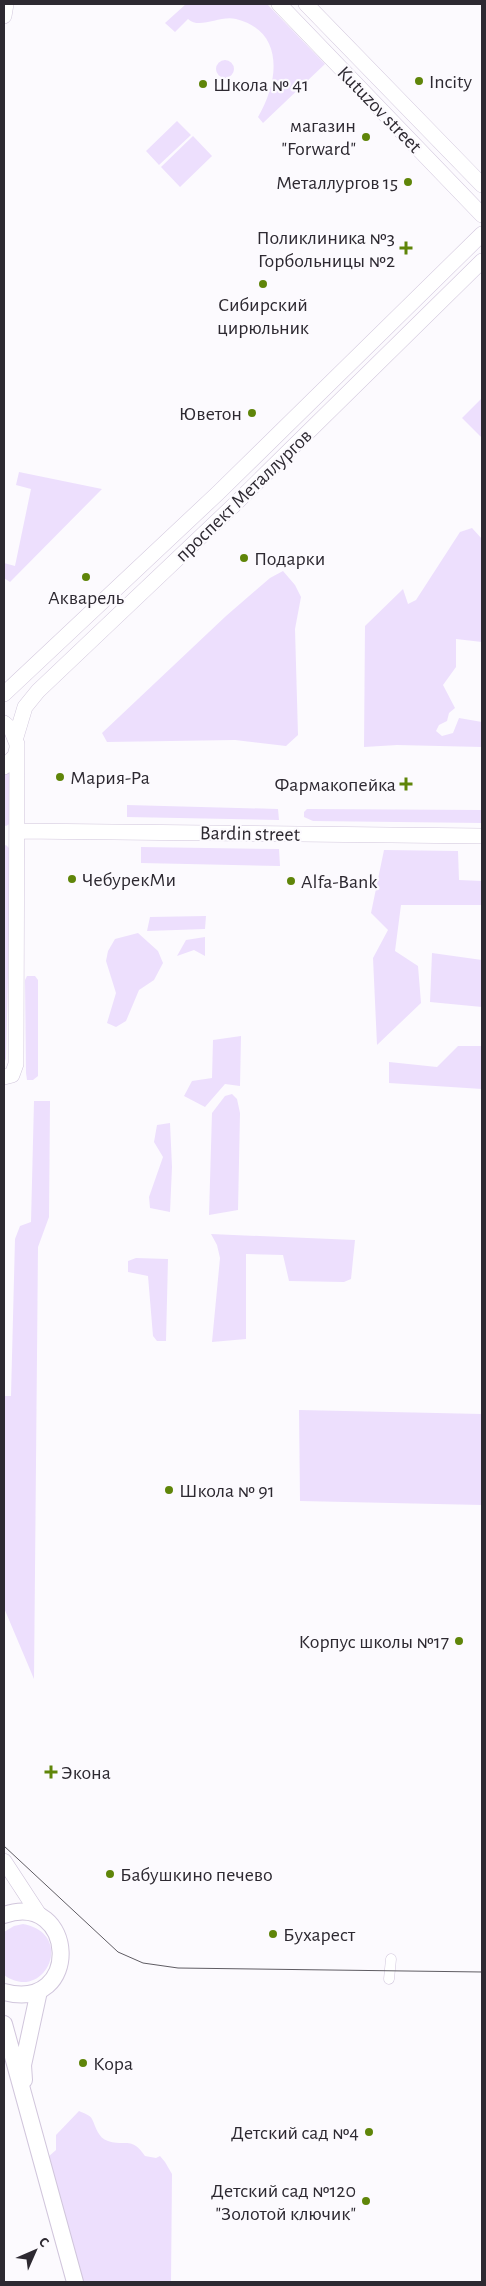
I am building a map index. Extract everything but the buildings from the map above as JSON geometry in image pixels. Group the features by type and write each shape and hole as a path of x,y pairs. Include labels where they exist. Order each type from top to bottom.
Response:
{"main road":[{"path":"4,16 6,4"},
{"name":"Kutuzov street","path":"279,4 482,215"},
{"name":"Kutuzov street","path":"306,4 482,185"},
{"name":"проспект Металлургов","path":"4,694 218,493 482,234"},
{"name":"проспект Металлургов","path":"17,741 25,707 38,691 240,499 482,261"},
{"path":"4,723 11,729 17,741 11,833 16,1064 8,1076"},
{"path":"4,767 15,756 17,741"},
{"name":"Bardin street","path":"11,833 482,836"},
{"path":"4,1861 40,1916 54,1929 59,1938 62,1951 56,1976 39,1991 27,1995 15,1995 4,1992"},
{"path":"4,1915 13,1912 26,1912 40,1916"},
{"path":"25,2102 23,2065 39,1991"},
{"path":"4,2024 74,2282"},
{"path":"4,2041 14,2066"}],"street":[{"path":"389,1979 391,1959"}],"shaded area":[{"path":"186,4 267,4 325,64 263,123 258,117 270,89 273,59 270,46 263,34 252,25 230,18 204,23 193,22 188,19 175,32 165,23"},
{"path":"225,60 231,63 234,69 231,75 225,78 219,75 216,69 219,63"},
{"path":"177,121 191,135 159,165 146,151"},
{"path":"193,136 212,156 180,187 161,167"},
{"path":"482,398 482,438 462,418"},
{"path":"19,472 102,489 10,582 4,578 4,563 15,566 31,489 16,485"},
{"path":"472,528 482,539 482,642 456,639 456,667 443,685 455,708 449,713 447,721 439,725 436,731 442,736 453,733 459,718 482,722 482,747 397,745 364,747 365,626 403,589 408,604 416,600 460,532"},
{"path":"283,571 295,585 301,597 295,629 298,735 286,746 235,740 107,742 102,733 226,616 270,578"},
{"path":"4,770 11,771 11,823 6,826 4,825"},
{"path":"127,805 278,809 279,820 127,817"},
{"path":"307,809 482,810 482,823 313,821 304,817 304,812"},
{"path":"6,845 11,850 6,1059 4,1063 4,846"},
{"path":"141,847 279,849 280,866 141,863"},
{"path":"384,850 458,851 459,880 482,881 482,905 401,905 395,951 418,966 421,1003 377,1045 373,958 388,930 371,913"},
{"path":"206,916 205,929 147,931 150,917"},
{"path":"138,933 158,951 163,963 154,980 139,990 126,1021 116,1027 107,1023 116,993 106,961 108,951 115,939"},
{"path":"205,937 205,956 194,950 177,956 186,940"},
{"path":"432,953 482,960 482,1007 430,1002"},
{"path":"27,976 35,976 38,980 38,1076 33,1080 27,1080 26,1073 25,980"},
{"path":"241,1036 240,1086 225,1084 205,1107 184,1096 192,1081 212,1078 213,1040"},
{"path":"458,1046 482,1046 482,1089 389,1083 389,1062 437,1067"},
{"path":"232,1094 237,1099 240,1113 238,1210 209,1215 212,1113 225,1096"},
{"path":"34,1101 50,1101 49,1217 38,1247 34,1679 4,1608 4,1396 11,1396 15,1239 20,1226 31,1222"},
{"path":"170,1123 172,1167 170,1212 150,1208 149,1197 163,1157 154,1142 157,1125"},
{"path":"211,1234 355,1240 351,1279 344,1282 289,1281 283,1255 246,1254 246,1339 212,1342 220,1258 217,1245"},
{"path":"136,1258 168,1259 166,1341 157,1341 153,1336 148,1276 128,1272 128,1261"},
{"path":"299,1410 482,1414 482,1505 300,1501"},
{"path":"23,1924 39,1930 48,1940 51,1952 49,1964 42,1974 31,1981 19,1982 4,1975 4,1932 14,1926"},
{"path":"79,2111 91,2118 98,2132 105,2140 114,2143 132,2144 145,2156 156,2158 160,2156 172,2174 171,2282 83,2282 48,2162 48,2157 56,2150 56,2135"}],"tram line":[{"path":"4,1846 118,1952 143,1963 178,1968 482,1972"}],"place":[{"name":"Incity","path":"419,81"},
{"name":"Школа № 41","path":"203,84"},
{"name":"магазин \"Forward\"","path":"366,137"},
{"name":"Металлургов 15","path":"408,182"},
{"name":"Поликлиника №3 Горбольницы №2","path":"406,248"},
{"name":"Сибирский цирюльник","path":"263,284"},
{"name":"Юветон","path":"252,413"},
{"name":"Подарки","path":"244,558"},
{"name":"Акварель","path":"86,577"},
{"name":"Мария-Ра","path":"60,777"},
{"name":"Фармакопейка","path":"406,784"},
{"name":"ЧебурекМи","path":"72,879"},
{"name":"Alfa-Bank","path":"291,881"},
{"name":"Школа № 91","path":"169,1490"},
{"name":"Корпус школы №17","path":"459,1641"},
{"name":"Экона","path":"51,1772"},
{"name":"Бабушкино печево","path":"110,1874"},
{"name":"Бухарест","path":"273,1934"},
{"name":"Кора","path":"83,2063"},
{"name":"Детский сад №4","path":"369,2132"},
{"name":"Детский сад №120 \"Золотой ключик\"","path":"366,2201"}]}
